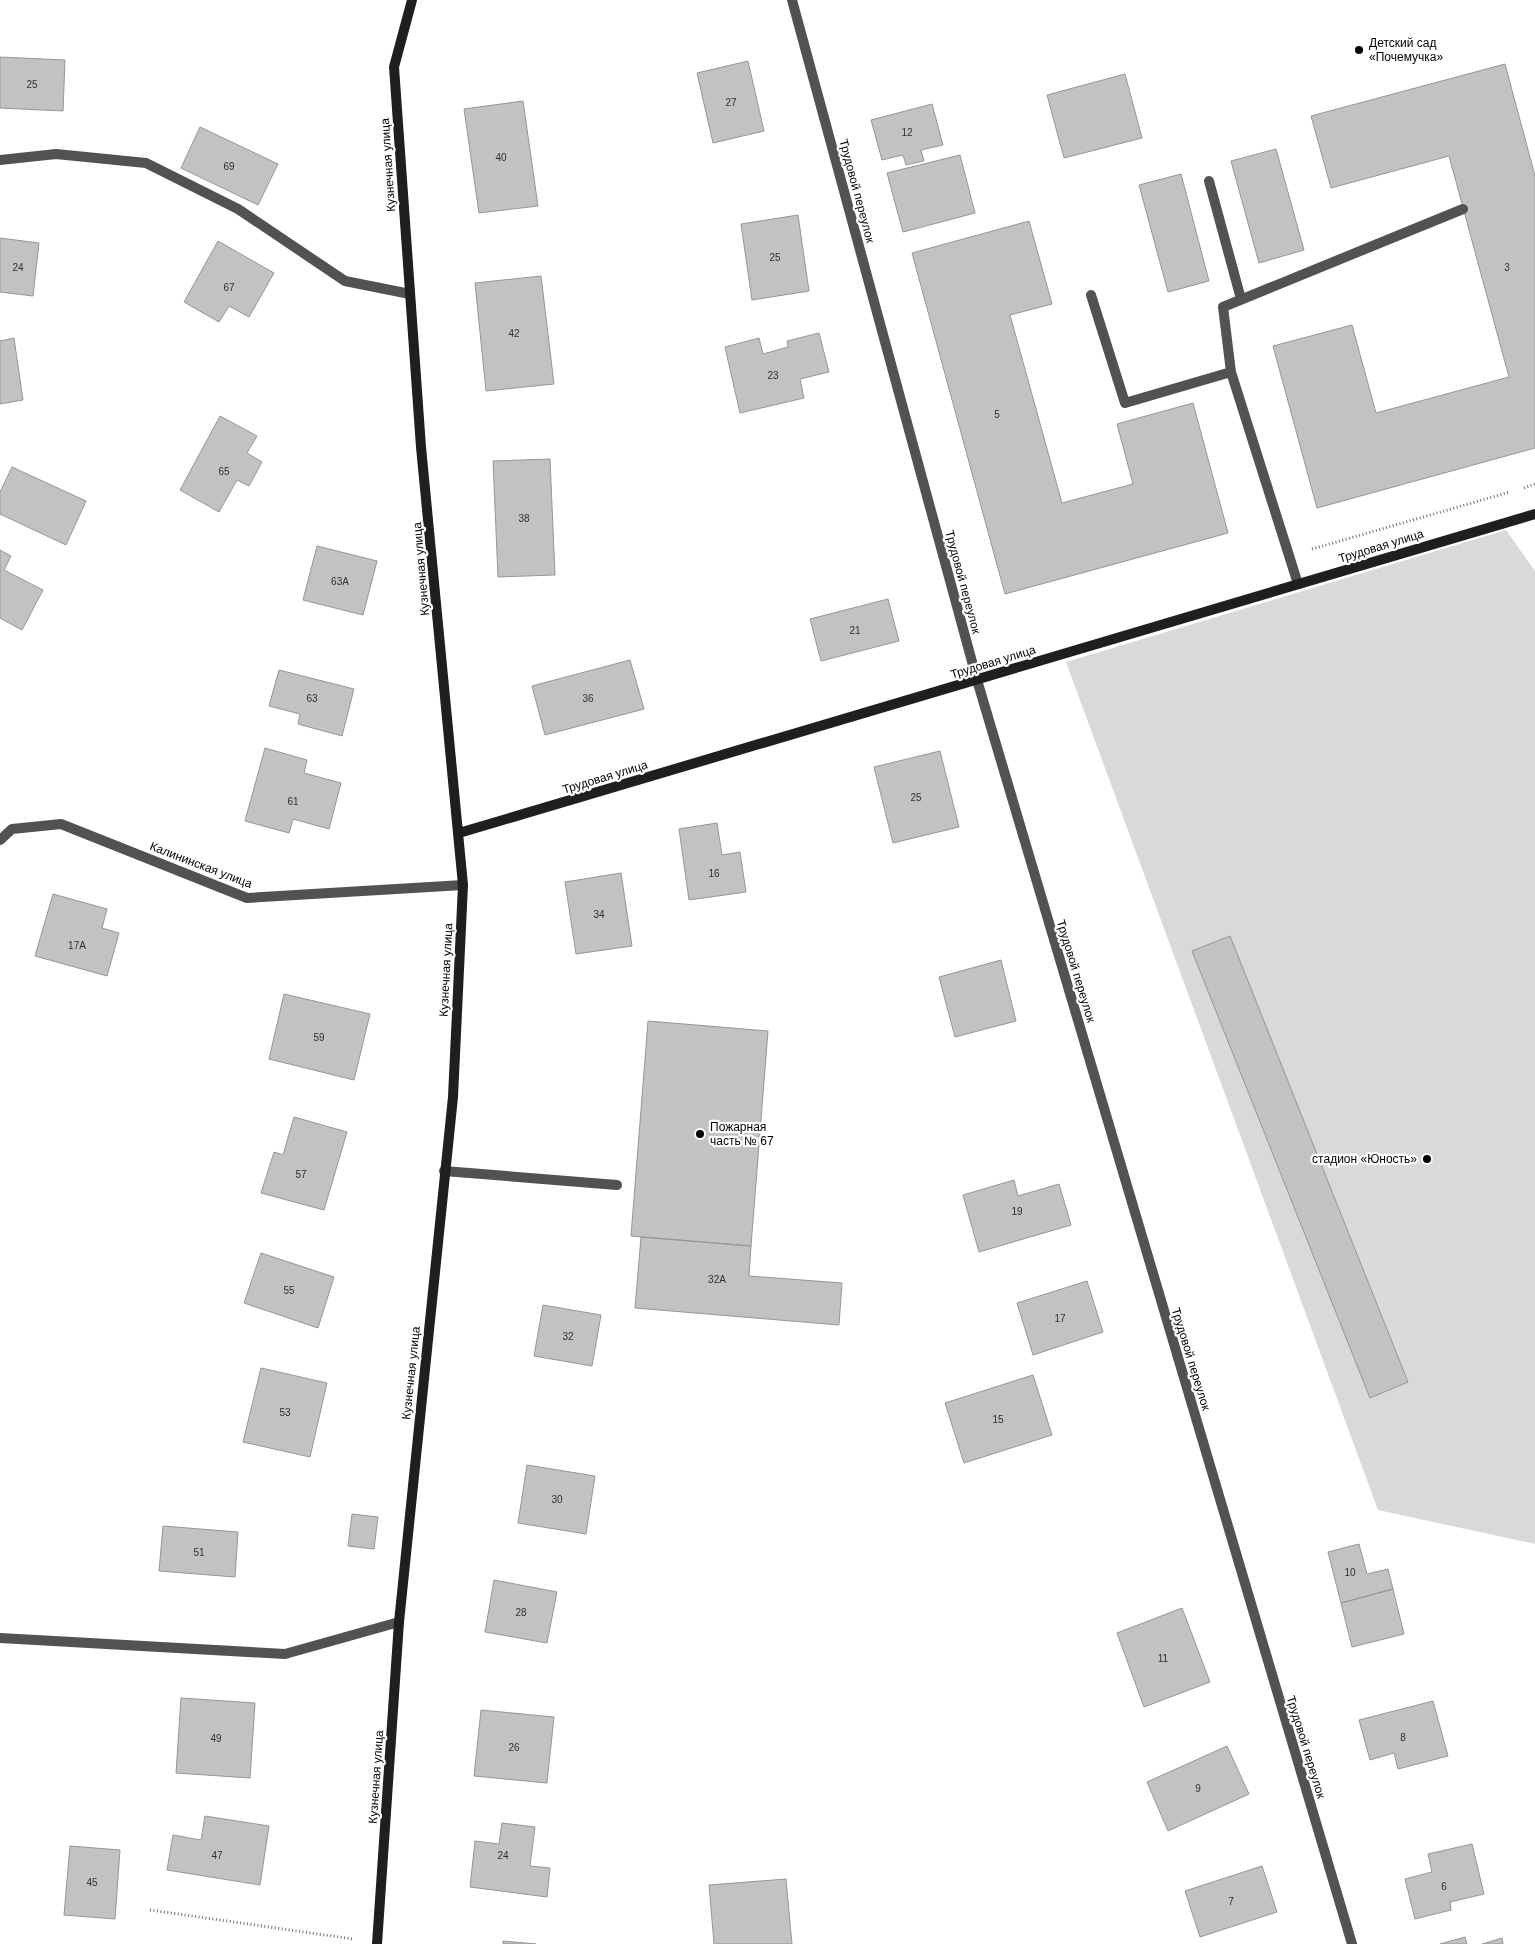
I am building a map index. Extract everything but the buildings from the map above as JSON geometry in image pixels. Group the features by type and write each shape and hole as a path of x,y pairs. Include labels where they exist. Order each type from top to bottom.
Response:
{"street":[{"name":"Кузнечная улица","path":"377,1943 399,1622 453,1097 463,885 422,457 394,67 412,0"},
{"name":"Трудовой переулок","path":"792,0 977,680 1352,1944"},
{"path":"0,160 56,154 146,163 238,209 345,281 410,294"},
{"path":"1209,182 1242,299"},
{"path":"1298,584 1231,372 1223,307 1463,209"},
{"path":"1091,295 1125,403 1231,372"},
{"name":"Трудовая улица","path":"459,833 1535,514"},
{"name":"Калининская улица","path":"0,840 12,830 61,824 247,898 463,885"},
{"path":"444,1171 618,1185"},
{"path":"0,1638 285,1654 399,1622"}],"path":[{"path":"1289,556 1535,484"},
{"path":"150,1910 377,1943"}],"shaded area":[{"name":"стадион «Юность»","path":"1506,530 1535,571 1535,1544 1378,1510 1066,662"}],"place":[{"name":"Детский сад «Почемучка»","path":"1359,50"},
{"name":"Пожарная часть № 67","path":"700,1134"},
{"name":"стадион «Юность»","path":"1427,1159"}]}
